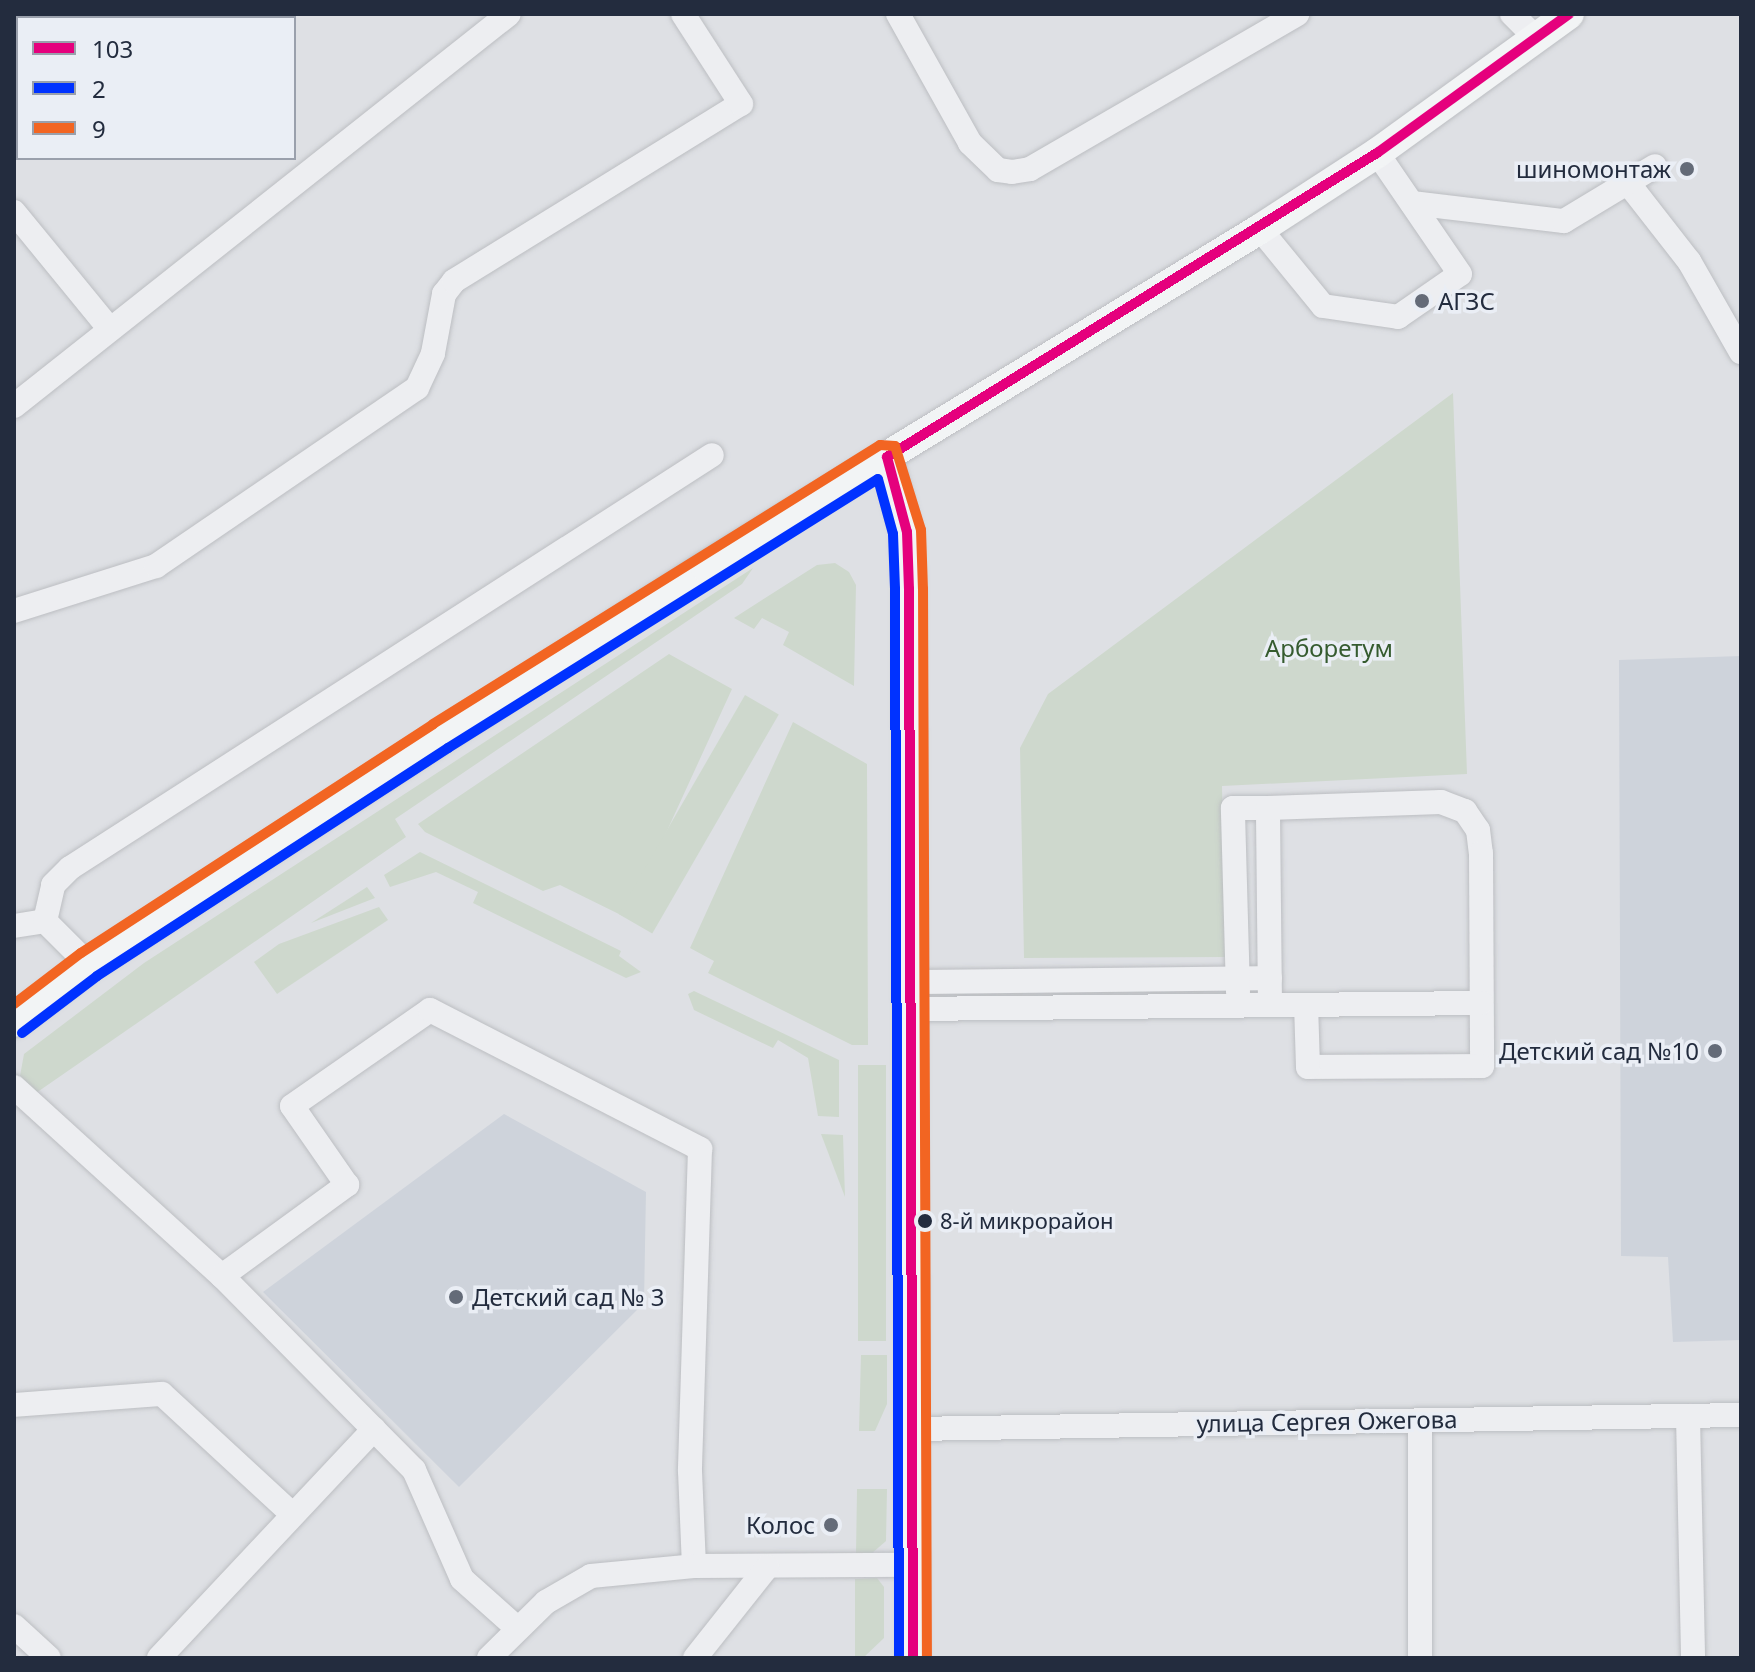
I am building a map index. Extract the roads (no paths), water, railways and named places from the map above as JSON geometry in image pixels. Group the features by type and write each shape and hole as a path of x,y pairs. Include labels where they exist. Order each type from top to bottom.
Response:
{"main road":[{"path":"14,1022 89,965 678,584 1260,229 1377,153 1569,14"},
{"path":"887,457 907,532 913,1658"}],"street":[{"path":"14,406 509,14"},
{"path":"14,611 156,566 417,388 433,353 444,294 454,281 741,104 683,14"},
{"path":"898,14 970,143 998,170 1012,172 1030,169 1297,14"},
{"path":"1512,14 1536,38"},
{"path":"1260,229 1323,306 1398,317 1460,274 1377,153"},
{"path":"1412,203 1564,221 1655,166"},
{"path":"1628,183 1689,261 1741,352"},
{"path":"14,212 109,328"},
{"path":"45,921 53,885 70,868 712,455"},
{"path":"1239,1006 1233,808 1441,802 1465,811 1478,830 1481,853 1482,1066 1308,1067 1306,1005"},
{"path":"1268,808 1270,1005"},
{"path":"14,926 45,921"},
{"path":"45,921 89,965"},
{"path":"910,996 1270,978"},
{"path":"910,996 1239,1006 1481,1003"},
{"path":"222,1276 347,1185 292,1106 430,1010 700,1149 690,1471 694,1566"},
{"path":"14,1087 222,1276 414,1470 462,1579 517,1628"},
{"path":"14,1405 162,1394 293,1515"},
{"name":"улица Сергея Ожегова","path":"913,1429 1741,1415"},
{"path":"1688,1416 1693,1658"},
{"path":"1420,1420 1420,1658"},
{"path":"159,1658 374,1429"},
{"path":"489,1658 546,1602 591,1576 694,1566 913,1565"},
{"path":"695,1658 767,1567"},
{"path":"14,1626 49,1658"}],"place":[{"name":"шиномонтаж","path":"1687,169"},
{"name":"АГЗС","path":"1422,301"},
{"name":"Детский сад №10","path":"1715,1051"},
{"name":"8-й микрорайон","path":"925,1221"},
{"name":"Детский сад № 3","path":"456,1297"},
{"name":"Колос","path":"831,1525"}],"park label":[{"name":"Арборетум","path":"1329,648"}]}
